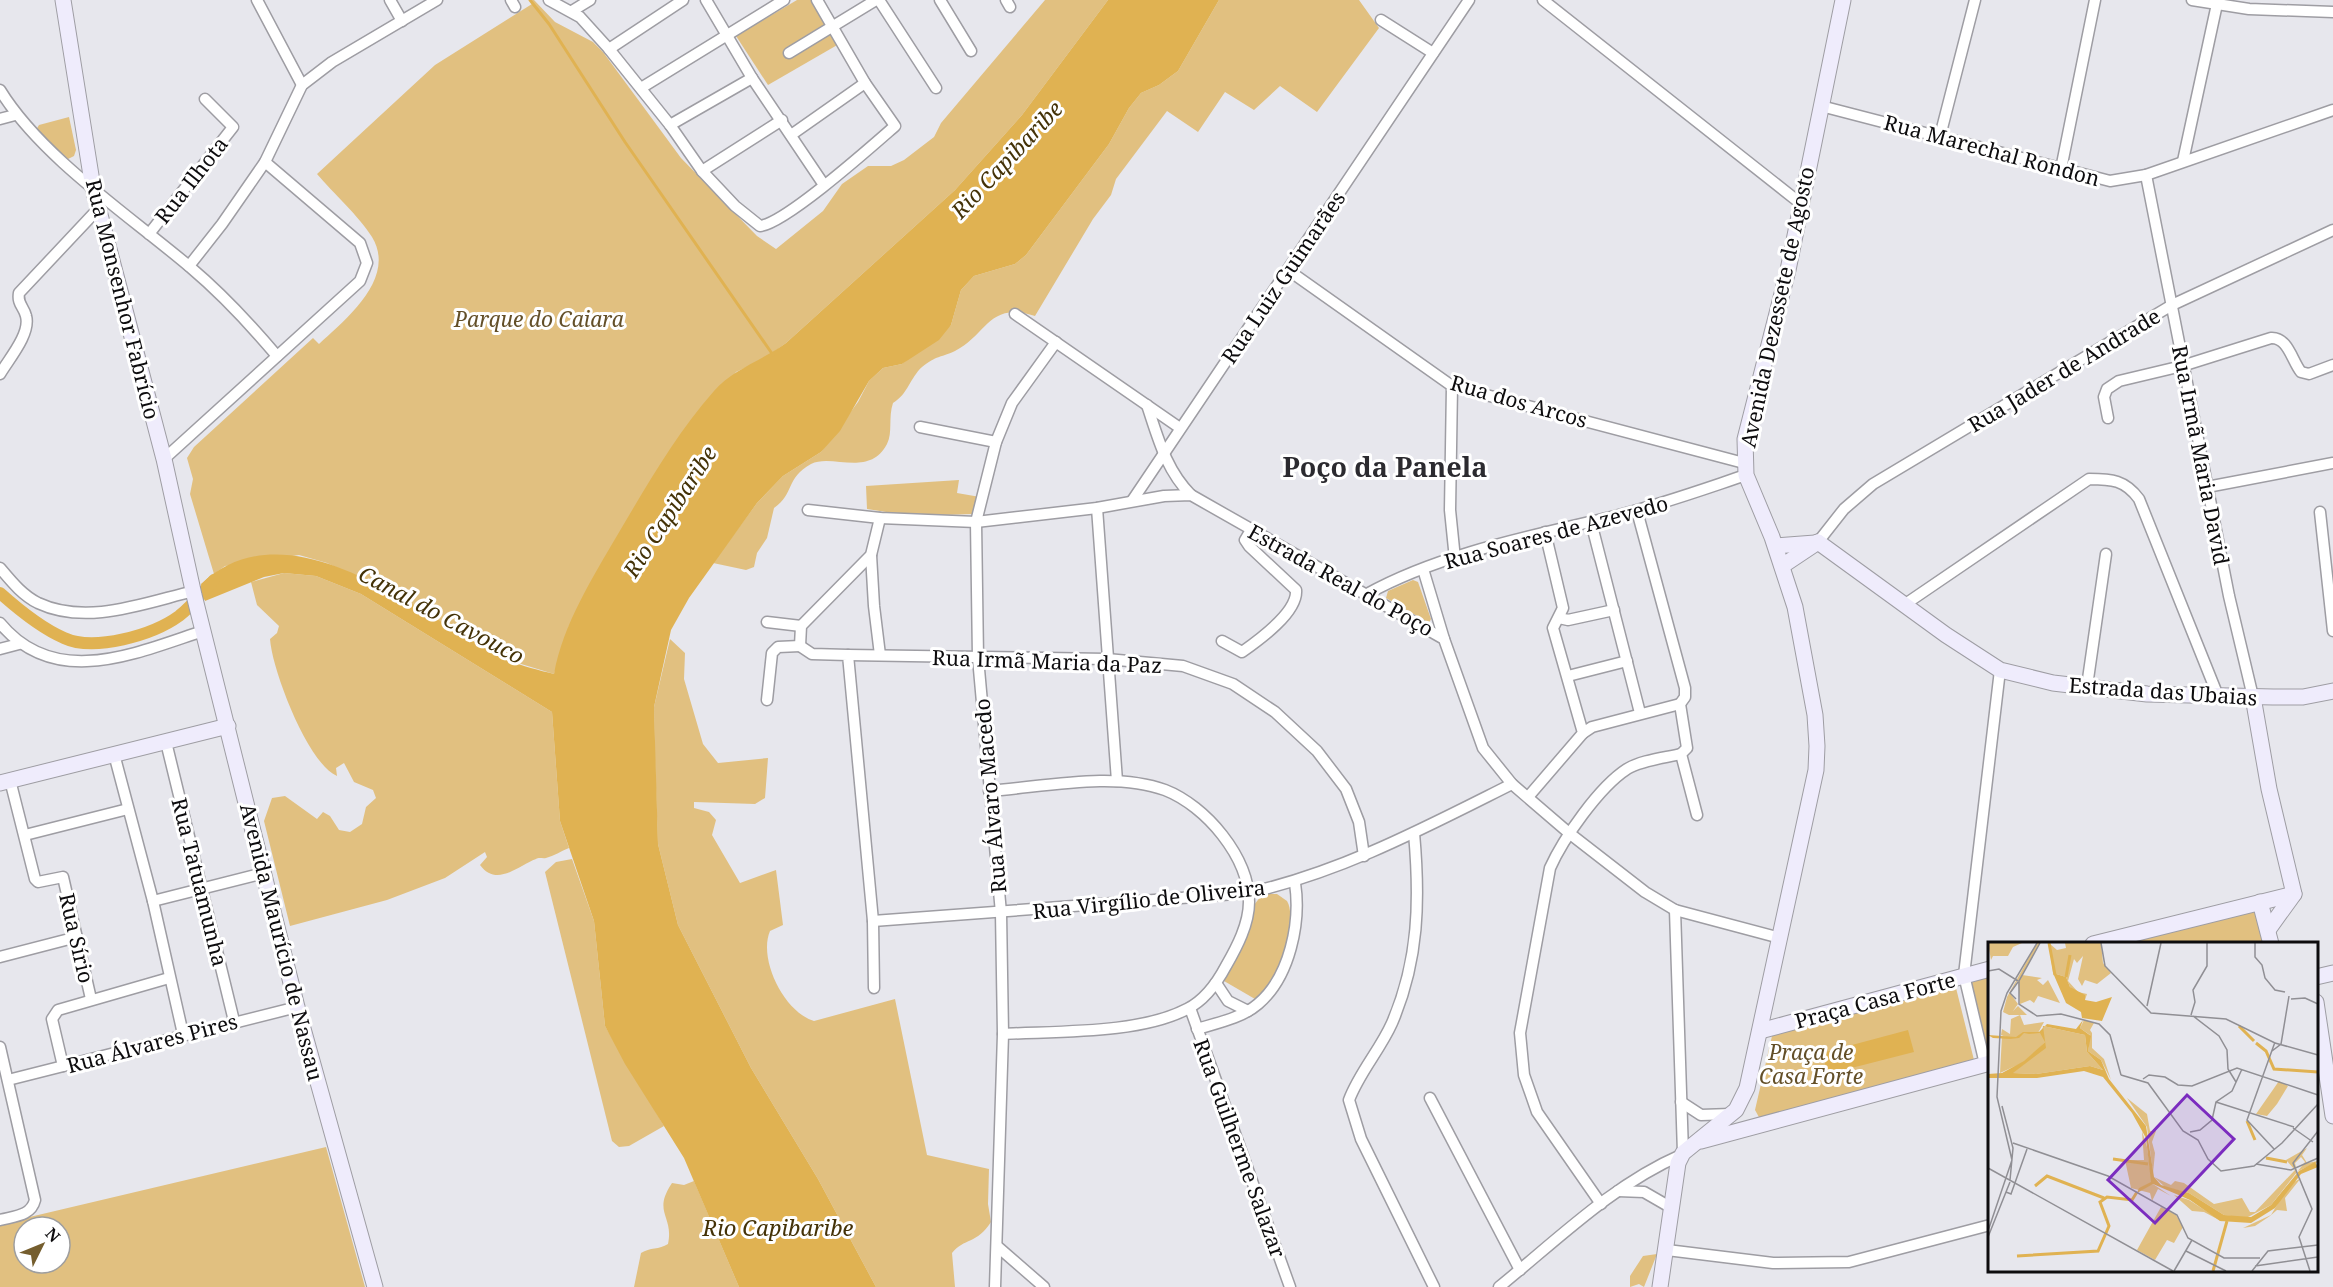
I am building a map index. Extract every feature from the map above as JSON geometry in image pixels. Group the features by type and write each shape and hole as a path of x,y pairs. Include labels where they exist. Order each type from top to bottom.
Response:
{"main road":[{"name":"Rua Monsenhor Fabrício","path":"63,0 93,188 164,459 194,593"},
{"name":"Avenida Dezessete de Agosto","path":"1682,1154 1731,1114 1740,1105 1745,1094 1816,770 1815,715 1795,607 1776,546 1745,469 1745,439 1788,270 1843,0"},
{"path":"1776,546 1818,542"},
{"name":"Rua Jader de Andrade","path":"1782,566 1818,542"},
{"name":"Estrada das Ubaias","path":"1818,542 1904,605 2000,670 2053,683 2147,694 2253,698 2303,697 2333,691"},
{"name":"Avenida Maurício de Nassau","path":"194,593 297,1007 375,1287"},
{"path":"2253,698 2269,789 2294,894 2270,937"},
{"path":"5,781 228,726"},
{"path":"2101,942 2294,894"},
{"path":"2260,903 2270,937"},
{"name":"Praça Casa Forte","path":"1760,1031 1988,969"},
{"path":"2318,977 2333,973"},
{"path":"2318,1015 2333,1116"},
{"path":"1695,1142 1987,1064"},
{"path":"1660,1287 1667,1250 1670,1207 1682,1154"}],"street":[{"path":"257,0 302,85"},
{"path":"390,0 402,21"},
{"path":"189,266 222,224 265,162 302,85 332,62 437,0"},
{"path":"549,0 572,11 609,49 670,125 702,171 754,223 760,226 773,223 896,126 865,83 817,0"},
{"path":"572,11 590,0"},
{"path":"706,0 752,78 824,185"},
{"path":"641,88 725,34 784,0"},
{"path":"789,53 878,0 936,88"},
{"path":"940,0 971,51"},
{"name":"Rua Luiz Guimarães","path":"1132,501 1469,0"},
{"path":"1543,0 1800,203"},
{"path":"1940,136 1975,0"},
{"path":"2061,169 2096,0"},
{"path":"2192,0 2249,9 2333,12"},
{"path":"609,49 678,1"},
{"path":"2183,161 2217,4"},
{"path":"1381,20 1433,53"},
{"path":"670,125 752,78"},
{"path":"792,135 865,83"},
{"path":"0,90 15,115 93,188 189,266 241,314 277,356"},
{"name":"Rua Ilhota","path":"149,234 233,127 205,99"},
{"name":"Rua Marechal Rondon","path":"1821,106 2110,181 2146,176 2183,161 2333,110"},
{"path":"0,118 15,115"},
{"path":"702,171 782,120"},
{"path":"164,459 360,281 367,263 360,243 265,162"},
{"name":"Rua Irmã Maria David","path":"2146,176 2182,366 2253,698"},
{"path":"0,374 22,336 26,324 19,293 98,209"},
{"name":"Rua Jader de Andrade","path":"1818,542 1844,509 1873,484 2172,305 2333,230"},
{"name":"Rua dos Arcos","path":"1288,270 1452,386 1745,469"},
{"path":"1015,314 1180,428"},
{"path":"2108,418 2104,397 2112,385 2275,337 2284,342 2301,372 2309,374 2333,365"},
{"name":"Rua Álvaro Macedo","path":"995,1287 1003,1034 1001,913 978,658 976,522 996,442 1012,403 1056,342"},
{"path":"1452,386 1450,510 1455,559"},
{"path":"1147,405 1164,455 1174,475 1191,495"},
{"path":"920,427 996,442"},
{"path":"2207,487 2333,463"},
{"name":"Rua Soares de Azevedo","path":"1367,594 1423,569 1545,532 1637,511 1745,469"},
{"path":"1904,605 2089,479 2114,479 2122,482 2139,499 2218,696"},
{"path":"807,510 880,518 976,522 1191,495"},
{"name":"Estrada Real do Poço","path":"1191,495 1444,639 1483,748 1512,784 1569,833 1645,892 1675,910 1780,938"},
{"path":"1097,508 1118,781"},
{"path":"1601,1204 1537,1112 1524,1075 1520,1033 1550,868 1569,833 1627,769 1681,754 1687,748 1680,705 1685,697 1685,688 1637,511"},
{"path":"2320,512 2333,631"},
{"path":"880,518 871,555 880,655"},
{"path":"1591,522 1640,713"},
{"path":"1222,641 1242,652 1291,609 1297,599 1296,590 1245,540 1251,530"},
{"path":"1545,532 1563,608 1552,628 1568,676 1583,734"},
{"path":"2088,686 2106,554"},
{"path":"767,700 772,653 778,647 800,646 801,626 871,555"},
{"path":"0,568 20,590 37,602 63,611 92,614 194,593"},
{"path":"1423,569 1444,639"},
{"path":"1559,618 1567,621 1614,610"},
{"path":"767,622 801,626"},
{"path":"0,623 19,644"},
{"path":"0,648 19,644 82,663 118,659 203,629"},
{"name":"Rua Irmã Maria da Paz","path":"800,646 812,654 1107,659 1183,666 1233,684 1275,712 1317,751 1346,789 1359,822 1364,856"},
{"path":"848,655 873,921 874,988"},
{"path":"1568,676 1627,661"},
{"path":"1987,1064 1964,975 2000,670"},
{"path":"1528,798 1583,734 1592,727 1640,713 1680,705"},
{"name":"Rua Tatuamunha","path":"166,742 234,1021"},
{"path":"114,754 153,901 183,1034"},
{"path":"1681,754 1697,815"},
{"path":"5,781 25,835 128,808"},
{"path":"989,791 1118,781 1167,791 1186,801 1216,825 1235,857 1248,893 1248,910 1238,943 1216,983 1190,1008 1173,1016 1135,1025 1003,1034"},
{"name":"Rua Virgílio de Oliveira","path":"873,921 1248,893 1294,883 1364,856 1512,784"},
{"path":"1414,833 1419,892 1414,954 1392,1023 1352,1092 1350,1108 1362,1139 1434,1287"},
{"name":"Rua Sírio","path":"25,835 36,881 63,877 91,999"},
{"path":"153,901 264,873"},
{"path":"1197,1029 1248,1011 1259,1003 1272,988 1284,967 1298,913 1294,883"},
{"path":"1498,1287 1618,1191 1682,1154 1681,1031 1675,910"},
{"path":"0,957 77,937"},
{"path":"63,1066 52,1019 58,1010 169,978"},
{"path":"1216,983 1228,1001 1248,1011"},
{"name":"Rua Álvares Pires","path":"8,1080 234,1021 297,1007"},
{"name":"Rua Guilherme Salazar","path":"1190,1008 1290,1287"},
{"path":"0,1047 35,1200 33,1207 25,1214 0,1220"},
{"path":"1430,1098 1520,1270"},
{"path":"1681,1102 1701,1115 1731,1114"},
{"path":"1618,1191 1644,1192 1670,1207"},
{"path":"1667,1250 1773,1263 1849,1262 1988,1225"},
{"path":"998,1247 1044,1287"}],"green space":[{"name":"Parque do Caiara","path":"530,0 534,0 555,22 593,42 603,52 681,158 757,236 776,249 823,211 842,184 868,166 891,166 904,160 934,137 941,123 1045,0 1108,0 1022,115 955,190 786,343 764,359 736,372 569,626 554,674 508,660 389,592 327,563 299,555 225,566 214,574 190,494 193,479 187,458 194,447 313,338 319,344 354,310 373,282 378,268 378,252 372,237 317,174 435,65 532,4"},
{"path":"797,0 815,0 839,44 768,85 736,36"},
{"path":"1219,0 1359,0 1379,28 1317,112 1280,86 1254,110 1225,92 1198,132 1167,111 1116,179 1111,195 1093,219 1035,316 1007,313 997,316 966,344 931,360 922,367 902,395 893,403 889,439 879,454 870,460 861,462 820,461 811,464 797,475 785,497 774,508 767,538 757,553 754,567 746,570 713,563 757,503 783,476 821,452 858,402 869,381 883,368 902,364 951,325 961,290 974,276 1015,264 1026,255 1109,144 1129,108 1141,93 1159,85 1178,71"},
{"path":"69,117 76,150 74,156 68,159 36,130 39,125"},
{"path":"959,480 957,493 980,497 973,514 912,516 867,509 866,486"},
{"path":"284,573 316,576 361,594 552,712 560,821 569,848 549,857 537,858 501,875 487,872 480,865 487,857 485,852 445,878 387,900 290,926 264,821 272,798 285,796 317,819 323,812 330,816 339,830 350,832 362,824 366,807 376,798 373,790 354,782 344,763 336,768 337,776 326,768 304,736 284,693 270,639 277,633 279,626 257,605 251,582"},
{"path":"1413,580 1418,582 1431,619 1429,623 1386,598 1388,591"},
{"path":"670,639 685,653 684,679 703,744 718,763 768,758 765,798 755,804 694,802 694,808 709,812 716,820 712,835 740,883 776,870 783,925 770,931 767,943 768,956 776,983 793,1007 803,1016 814,1021 895,999 927,1155 989,1169 988,1204 991,1222 976,1238 961,1245 952,1253 955,1287 876,1287 818,1179 751,1068 678,925 658,844 655,760 654,707"},
{"path":"572,859 594,921 605,1026 664,1126 629,1146 619,1147 612,1141 545,872 556,862"},
{"path":"1277,894 1287,901 1290,923 1277,969 1263,993 1255,999 1224,981 1254,905 1261,896"},
{"path":"2256,909 2268,942 2130,942"},
{"path":"1988,977 1988,1052 1970,983"},
{"name":"Praça de Casa Forte","path":"1951,987 1956,988 1974,1060 1760,1119 1755,1110 1772,1036"},
{"path":"326,1147 365,1287 0,1287 0,1224 12,1221 12,1275 72,1275 72,1215 38,1215"},
{"path":"694,1181 739,1287 634,1287 641,1253 668,1244 669,1234 664,1208 666,1193 672,1183 684,1185"},
{"path":"1657,1254 1644,1287 1639,1284 1630,1287 1630,1276 1643,1256"}],"water":[{"name":"Rio Capibaribe","path":"1108,0 1219,0 1178,71 1159,85 1141,93 1129,108 1109,144 1026,255 1015,264 974,276 961,290 951,325 939,340 902,364 883,368 869,381 840,431 821,452 783,476 757,503 689,598 671,630 654,707 658,844 678,925 751,1068 818,1179 876,1287 739,1287 684,1158 625,1064 605,1026 594,921 560,821 552,712 361,594 316,576 284,573 264,577 205,601 201,584 237,561 275,555 315,560 356,575 397,595 506,659 554,674 564,637 589,584 651,479 700,407 730,377 786,343 955,190 1022,115"},
{"path":"1908,1030 1914,1052 1828,1074 1822,1053"}],"waterway":[{"path":"530,0 549,24 625,142 773,355"},
{"name":"Canal do Cavouco","path":"0,593 47,629 76,642 91,643 139,635 168,623 188,608 214,580"}],"district":[{"name":"Poço da Panela","path":"1385,466"}]}
